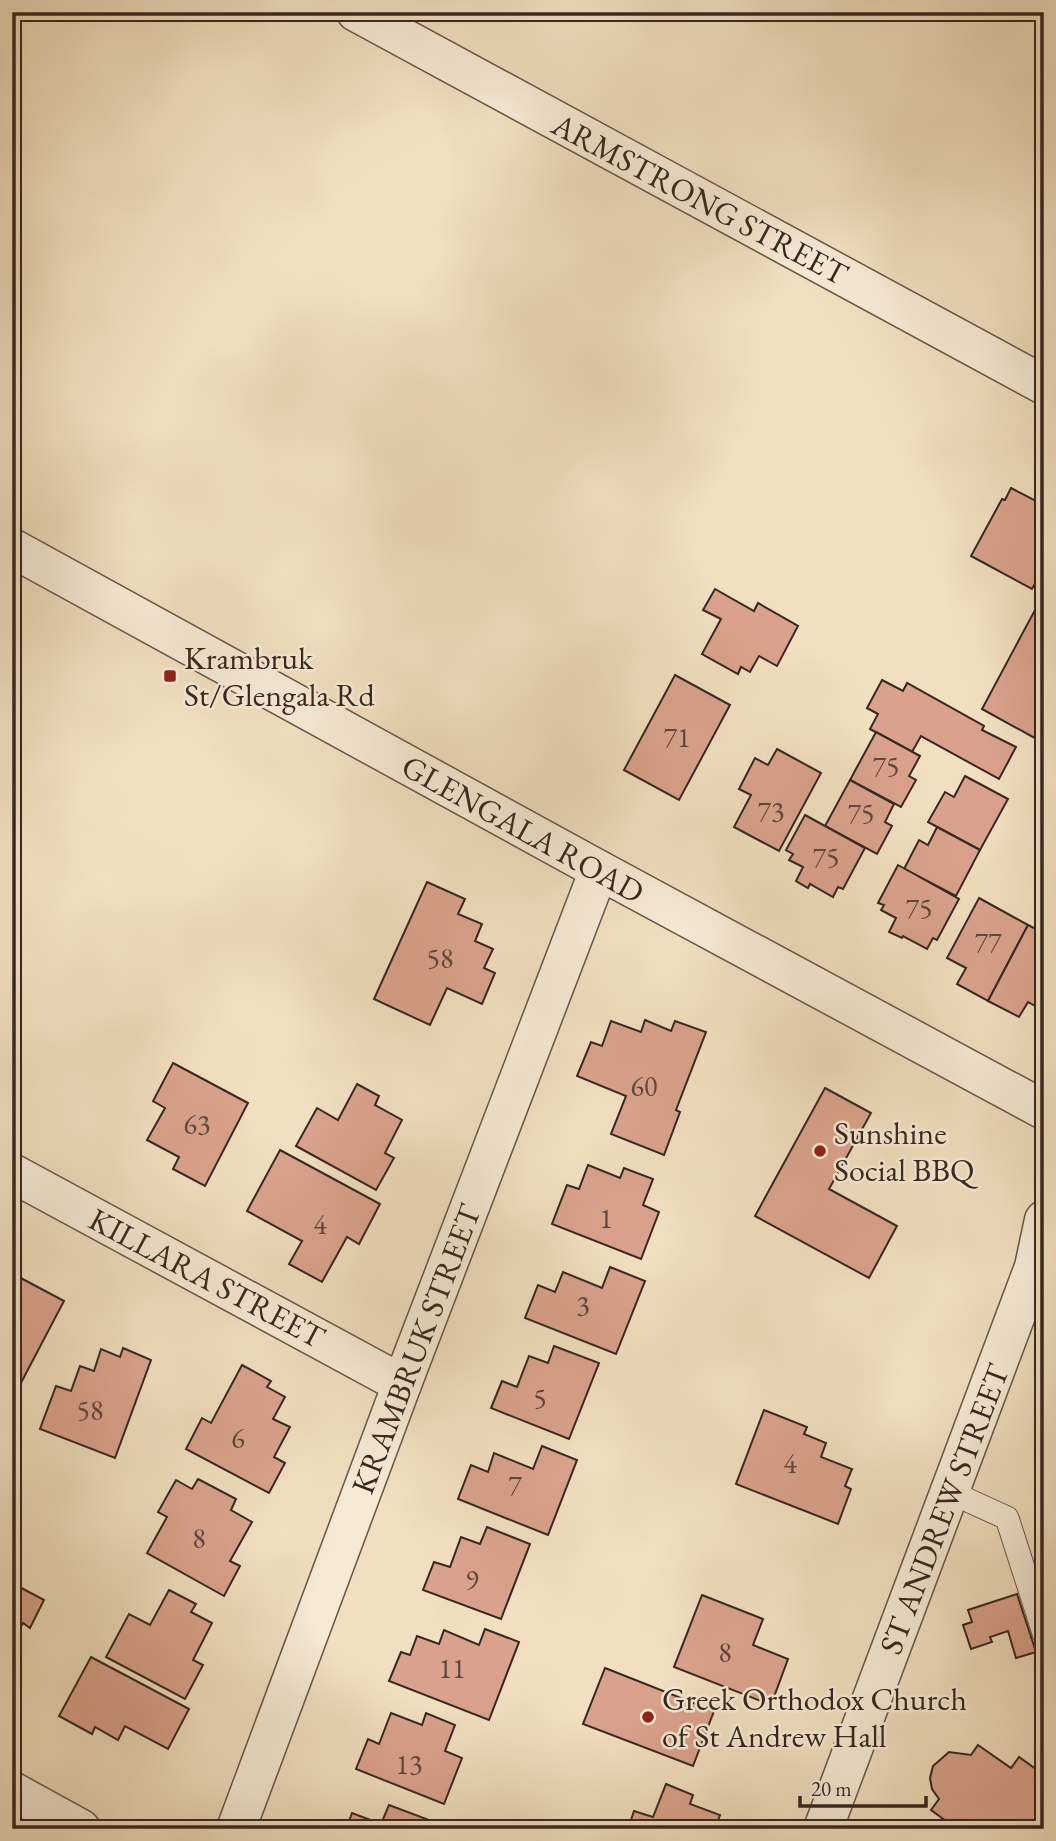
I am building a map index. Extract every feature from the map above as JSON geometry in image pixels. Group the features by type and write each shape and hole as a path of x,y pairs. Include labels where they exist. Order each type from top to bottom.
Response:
{"street":[{"name":"ARMSTRONG STREET","path":"356,12 1044,385"},
{"name":"GLENGALA ROAD","path":"12,548 1041,1111"},
{"name":"KRAMBRUK STREET","path":"236,1829 598,870"},
{"name":"KILLARA STREET","path":"12,1173 402,1384"},
{"name":"ST ANDREW STREET","path":"824,1829 1039,1260 1044,1220"},
{"path":"12,1791 81,1829"}],"lane":[{"path":"950,1492 1007,1518 1044,1633"}],"building":[{"path":"1011,488 1044,505 1044,567 1032,589 971,556 1002,499 1005,500"},
{"path":"715,589 754,611 758,603 798,626 777,666 759,656 750,672 741,667 738,674 702,654 721,619 703,610"},
{"path":"1035,610 1044,615 1042,742 982,709"},
{"path":"675,675 730,705 679,800 624,770"},
{"path":"882,680 903,691 907,683 984,726 982,730 1016,747 999,779 921,736 912,752 870,729 878,714 867,708"},
{"path":"876,732 920,756 909,776 916,780 901,807 850,780"},
{"path":"777,749 821,773 779,851 734,827 751,795 739,789 755,758 768,765"},
{"path":"965,776 1008,799 980,850 928,822 945,792 954,797"},
{"path":"850,780 894,804 885,822 892,826 877,854 825,826"},
{"path":"805,815 865,848 843,889 838,887 833,897 810,884 808,888 796,881 803,867 789,860 793,854 786,850"},
{"path":"937,827 980,850 956,896 904,869 919,840 928,845"},
{"path":"898,865 959,899 937,940 933,938 927,949 889,932 896,918 881,910 884,905 878,903"},
{"path":"427,882 465,899 458,914 482,924 475,941 493,949 484,968 495,973 482,1004 447,988 430,1025 374,999"},
{"path":"979,898 1028,925 988,1001 957,984 966,968 947,958"},
{"path":"1028,925 1044,933 1044,1011 1028,1002 1019,1017 988,1001"},
{"path":"645,1020 671,1031 675,1021 706,1032 676,1110 680,1112 664,1155 611,1134 626,1096 577,1076 591,1042 602,1046 611,1021 641,1032"},
{"path":"173,1063 248,1103 205,1186 173,1169 179,1157 147,1140 165,1108 153,1101"},
{"path":"357,1084 379,1096 375,1105 402,1120 385,1153 394,1158 376,1190 296,1146 317,1108 338,1120"},
{"name":"Sunshine Social BBQ","path":"825,1088 871,1113 829,1189 897,1226 869,1278 755,1216"},
{"path":"280,1150 380,1204 359,1244 347,1237 322,1282 289,1264 302,1241 247,1211"},
{"path":"588,1165 620,1178 624,1168 653,1179 643,1205 659,1212 641,1259 552,1224 567,1185 579,1189"},
{"path":"610,1267 645,1281 616,1354 525,1318 538,1285 555,1292 563,1272 602,1288"},
{"path":"17,1276 64,1301 12,1400 12,1285"},
{"path":"554,1346 599,1363 569,1439 491,1408 502,1381 517,1387 529,1356 548,1363"},
{"path":"123,1348 151,1360 115,1458 40,1429 56,1386 71,1391 80,1366 94,1371 101,1349 120,1357"},
{"path":"242,1365 271,1381 267,1387 285,1397 273,1419 290,1427 274,1457 285,1463 269,1493 186,1449 202,1418 211,1423"},
{"path":"764,1410 807,1427 804,1434 826,1443 821,1457 852,1469 845,1486 851,1489 838,1524 736,1484"},
{"path":"542,1446 577,1460 548,1535 458,1499 471,1465 488,1472 494,1453 533,1469"},
{"path":"1044,1461 1044,1484 1041,1484 1035,1464"},
{"path":"198,1479 236,1499 231,1510 252,1522 230,1561 240,1566 224,1596 147,1553 167,1517 158,1512 176,1480 192,1489"},
{"path":"487,1527 530,1544 501,1619 423,1590 434,1562 450,1567 461,1537 480,1544"},
{"path":"12,1583 44,1600 30,1628 23,1623 12,1643"},
{"path":"169,1590 196,1604 191,1612 212,1623 193,1660 203,1665 185,1699 106,1657 129,1614 150,1625"},
{"path":"1017,1594 1036,1652 1016,1658 1008,1631 990,1637 992,1642 971,1649 963,1625 972,1622 968,1610"},
{"path":"702,1595 763,1619 753,1645 788,1659 771,1705 674,1667"},
{"path":"485,1629 519,1642 489,1720 389,1681 401,1652 410,1655 417,1636 439,1644 444,1630 479,1645"},
{"path":"91,1657 189,1709 168,1749 125,1726 118,1740 95,1727 92,1734 59,1716"},
{"name":"Greek Orthodox Church of St Andrew Hall","path":"605,1668 714,1711 693,1766 583,1724"},
{"path":"391,1713 422,1725 426,1713 455,1725 445,1751 462,1758 444,1804 356,1769 368,1739 379,1744"},
{"path":"978,1745 1011,1768 1019,1757 1044,1775 1044,1781 1039,1788 1044,1792 1044,1829 957,1829 931,1810 939,1799 932,1789 930,1778 933,1766 949,1752 971,1755"},
{"path":"666,1784 693,1795 690,1804 720,1815 715,1829 628,1829 634,1811 653,1817"},
{"path":"389,1805 437,1823 435,1829 346,1829 352,1813 381,1824"}],"place":[{"name":"Krambruk St/Glengala Rd","path":"170,676"},
{"name":"Sunshine Social BBQ","path":"820,1151"},
{"name":"Greek Orthodox Church of St Andrew Hall","path":"648,1717"}]}
